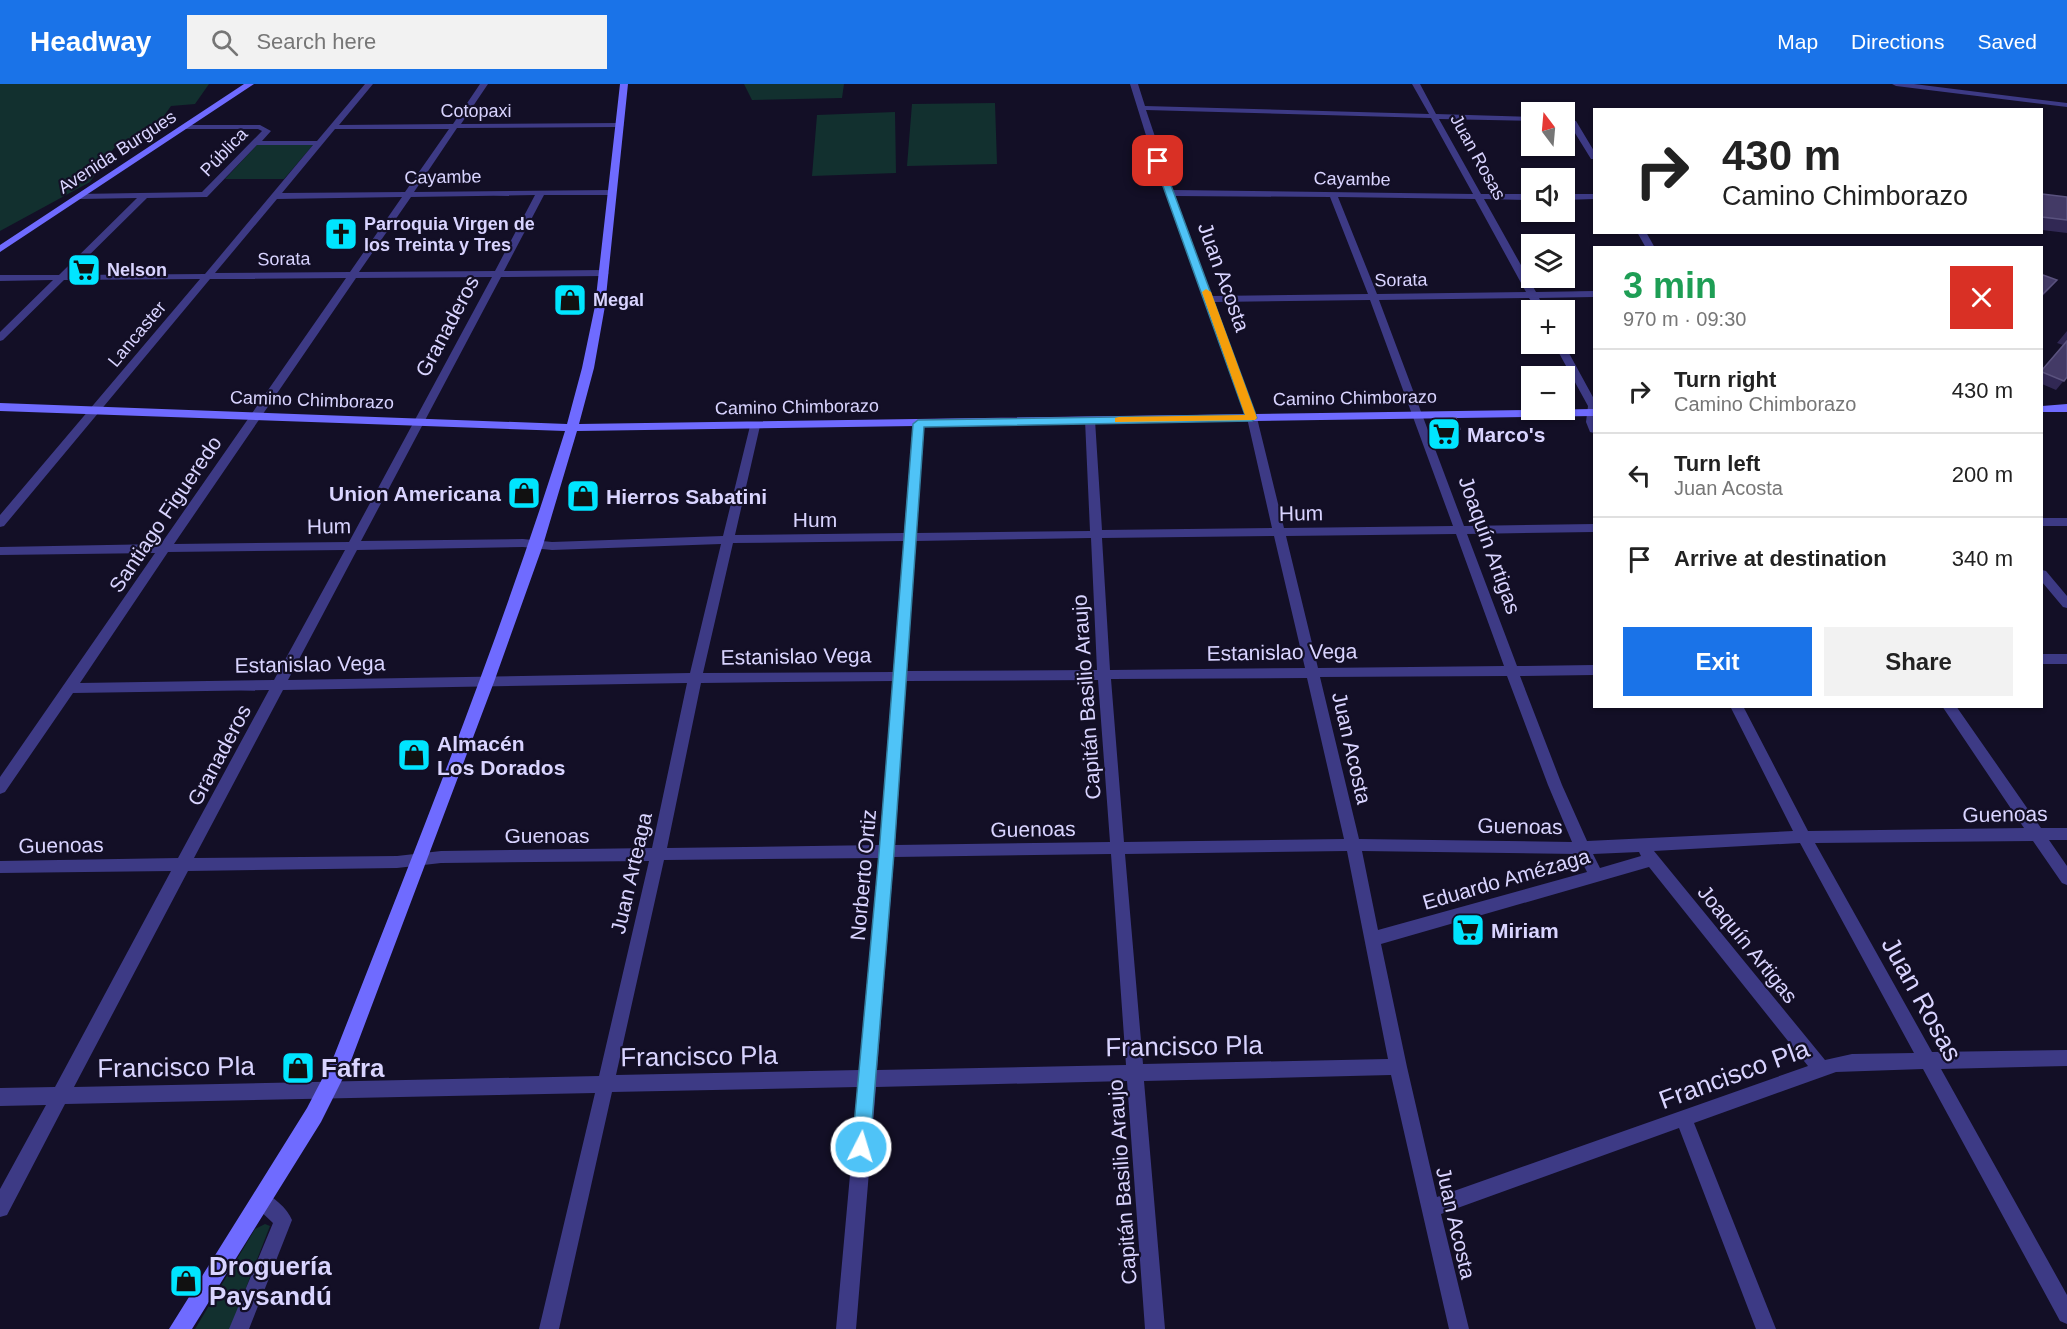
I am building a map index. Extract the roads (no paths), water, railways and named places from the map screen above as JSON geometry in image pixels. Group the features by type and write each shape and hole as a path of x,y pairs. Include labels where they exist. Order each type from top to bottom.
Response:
{"street":[{"name":"Avenida Burgues","path":"1,249 250,84"},
{"name":"Lancaster","path":"0,523 369,84"},
{"name":"Santiago Figueredo","path":"0,788 484,84"},
{"path":"180,1329 328,1089 342,1060 487,682 536,544 588,368 604,273 624,84"},
{"name":"Juan Acosta","path":"1134,84 1158,161 1252,418 1314,673 1353,845 1398,1067 1459,1329"},
{"name":"Juan Rosas","path":"1416,84 1535,300"},
{"path":"1896,84 2067,105"},
{"path":"1142,108 1521,118"},
{"name":"Cotopaxi","path":"333,127 620,125"},
{"name":"Pública","path":"144,196 204,195 256,144 266,129 260,127 185,127"},
{"path":"1575,130 1593,156"},
{"path":"256,144 319,143"},
{"name":"Cayambe","path":"275,196 611,192"},
{"name":"Granaderos","path":"0,1208 541,193"},
{"name":"Cayambe","path":"1171,193 1521,196"},
{"name":"Joaquín Artigas","path":"1333,195 1419,415 1512,671 1582,848 1596,875"},
{"path":"80,196 144,196"},
{"path":"0,338 144,196"},
{"path":"1575,197 1593,197"},
{"name":"Sorata","path":"0,278 604,273"},
{"name":"Sorata","path":"1209,299 1593,294"},
{"path":"1564,354 1593,406 1593,413"},
{"name":"Camino Chimborazo","path":"0,407 572,427 1593,413"},
{"path":"2043,409 2065,411"},
{"name":"Capitán Basilio Araujo","path":"1090,420 1104,675 1155,1329"},
{"name":"Norberto Ortiz","path":"846,1329 887,853 918,424"},
{"name":"Juan Arteaga","path":"549,1329 658,855 694,678 755,426"},
{"path":"2043,522 2067,522"},
{"name":"Hum","path":"0,551 1593,528"},
{"path":"2043,575 2067,604"},
{"path":"2043,659 2067,659"},
{"name":"Estanislao Vega","path":"70,688 694,678 1593,670"},
{"name":"Juan Rosas","path":"1737,708 1926,1060 2067,1314"},
{"path":"1949,708 2067,878"},
{"name":"Guenoas","path":"0,867 441,857 887,853 1353,845 1582,848 1805,837 2067,834"},
{"name":"Joaquín Artigas","path":"1640,845 1822,1070"},
{"name":"Eduardo Amézaga","path":"1373,939 1651,860"},
{"name":"Francisco Pla","path":"1431,1208 1822,1070 1852,1062 2067,1058"},
{"name":"Francisco Pla","path":"0,1097 1398,1067"},
{"path":"1684,1119 1766,1329"},
{"path":"239,1329 283,1220 261,1200"}],"place":[{"name":"Parroquia Virgen de los Treinta y Tres","path":"341,234"},
{"name":"Nelson","path":"84,270"},
{"name":"Megal","path":"570,300"},
{"name":"Marco's","path":"1444,434"},
{"name":"Union Americana","path":"524,493"},
{"name":"Hierros Sabatini","path":"583,496"},
{"name":"Almacén Los Dorados","path":"414,755"},
{"name":"Miriam","path":"1468,930"},
{"name":"Fafra","path":"298,1068"},
{"name":"Droguería Paysandú","path":"186,1281"}]}
